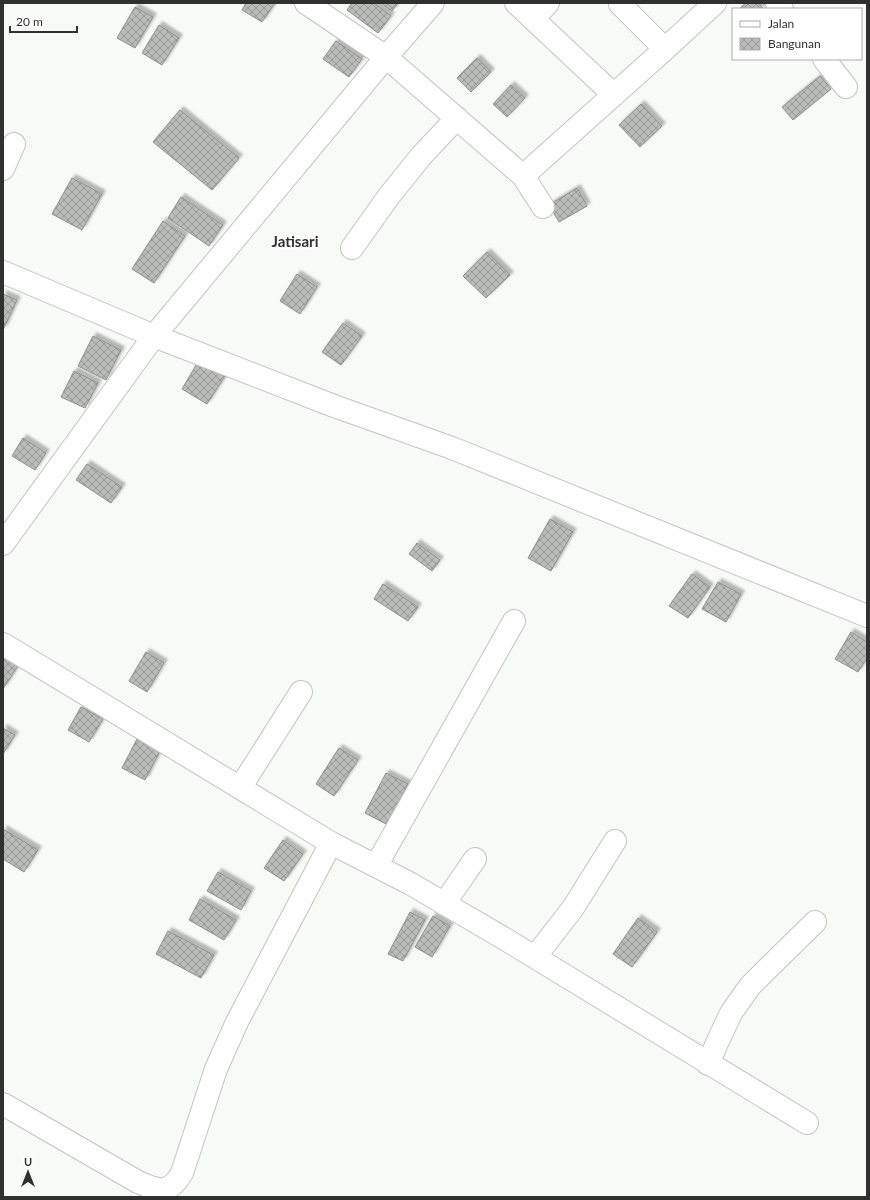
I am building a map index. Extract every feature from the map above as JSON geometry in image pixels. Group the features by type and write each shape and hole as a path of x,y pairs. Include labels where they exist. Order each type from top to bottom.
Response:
{"street":[{"path":"306,3 386,56 523,176 543,207"},
{"path":"3,543 154,336 386,56 433,3"},
{"path":"516,3 614,95"},
{"path":"533,19 548,3"},
{"path":"523,176 715,3"},
{"path":"620,4 665,49"},
{"path":"825,60 846,88"},
{"path":"352,248 389,196 412,167 457,118"},
{"path":"3,169 14,144"},
{"path":"3,272 154,336 327,403 452,448 867,616"},
{"path":"376,866 514,621"},
{"path":"3,644 330,843 376,866 535,957 708,1064 807,1123"},
{"path":"240,788 302,692"},
{"path":"535,957 573,908 615,841"},
{"path":"3,1104 138,1182 160,1190 167,1189 172,1186 182,1173 216,1069 237,1022 330,843"},
{"path":"444,904 475,859"},
{"path":"708,1064 731,1013 750,986 815,922"}],"building":[{"path":"246,3 275,3 262,22 242,10"},
{"path":"352,3 374,3 391,16 378,33 347,10"},
{"path":"381,3 398,3 392,11"},
{"path":"746,3 758,3 763,8 740,8"},
{"path":"135,7 153,17 135,48 117,38"},
{"path":"159,25 179,38 162,65 142,53"},
{"path":"336,41 362,59 349,77 323,59"},
{"path":"477,58 491,72 471,92 457,78"},
{"path":"820,76 831,89 793,120 782,107"},
{"path":"511,85 525,98 507,117 493,104"},
{"path":"641,104 662,126 640,147 619,125"},
{"path":"180,110 239,158 212,190 153,142"},
{"path":"72,178 102,194 82,230 52,214"},
{"path":"577,188 587,206 559,222 549,205"},
{"path":"181,197 223,225 209,246 168,218"},
{"path":"163,221 185,236 154,283 132,269"},
{"path":"487,252 510,275 486,298 463,276"},
{"path":"297,274 317,287 300,314 280,301"},
{"path":"3,294 17,300 3,330"},
{"path":"343,323 362,336 341,365 322,352"},
{"path":"93,336 121,350 106,380 78,366"},
{"path":"199,360 225,376 207,404 182,389"},
{"path":"74,371 98,383 85,408 61,397"},
{"path":"23,438 46,453 35,470 12,456"},
{"path":"87,464 122,487 111,503 76,480"},
{"path":"550,519 573,532 551,571 528,558"},
{"path":"417,543 440,560 432,571 409,554"},
{"path":"692,574 710,587 688,618 669,606"},
{"path":"718,582 741,594 726,622 702,609"},
{"path":"383,584 418,607 408,621 374,599"},
{"path":"851,632 867,642 867,658 858,672 835,659"},
{"path":"3,649 21,661 3,689"},
{"path":"146,652 164,663 147,692 129,681"},
{"path":"81,707 103,719 89,742 68,730"},
{"path":"3,728 15,735 3,754"},
{"path":"137,739 160,751 145,780 122,768"},
{"path":"339,748 358,760 334,796 316,784"},
{"path":"386,773 408,784 388,825 365,813"},
{"path":"3,829 38,850 24,872 3,859"},
{"path":"283,840 303,854 284,881 264,868"},
{"path":"218,872 251,891 241,910 207,891"},
{"path":"200,899 236,920 224,940 189,920"},
{"path":"410,912 425,920 403,961 388,954"},
{"path":"433,916 450,926 432,957 415,947"},
{"path":"638,918 657,932 632,967 613,954"},
{"path":"168,931 214,955 201,978 156,954"}],"district":[{"name":"Jatisari","path":"295,241"}]}
